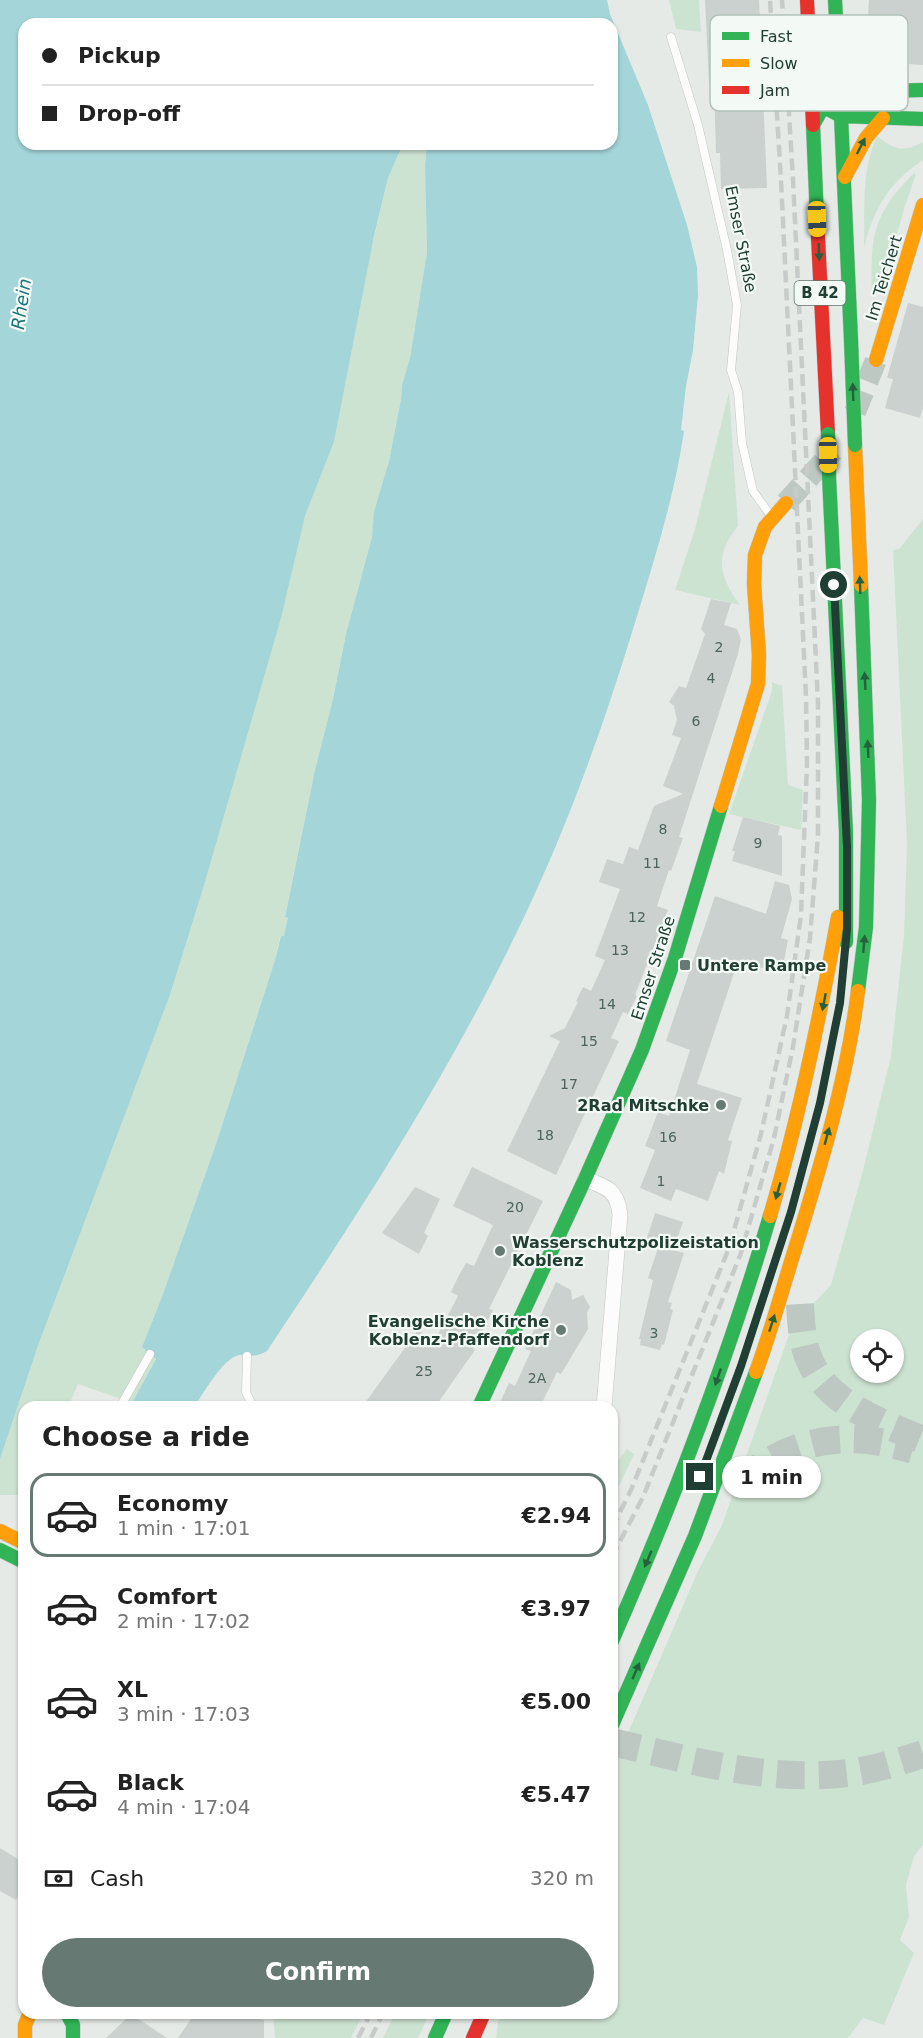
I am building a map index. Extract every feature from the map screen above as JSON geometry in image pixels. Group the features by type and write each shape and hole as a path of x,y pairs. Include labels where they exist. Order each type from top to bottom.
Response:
{"main road":[{"name":"B 42","path":"807,0 808,15"},
{"name":"B 42","path":"835,0 836,15"},
{"path":"908,90 923,90"},
{"name":"B 42","path":"812,111 847,861 846,954"},
{"name":"B 42","path":"813,125 820,111"},
{"path":"831,111 841,116 923,119"},
{"name":"B 42","path":"618,1711 695,1536 759,1365 812,1192 840,1090 854,1023 863,961 868,896 869,800 841,111"},
{"name":"B 42","path":"844,179 864,139 883,118"},
{"name":"Im Teichert","path":"876,360 923,205"},
{"name":"Emser Straße","path":"482,1401 642,1050 671,968 758,684 755,555 760,537 772,517 786,503"},
{"path":"618,1627 672,1503 741,1311 771,1216 819,1026 847,861"},
{"path":"801,1277 812,1192"},
{"path":"695,1536 723,1500"},
{"path":"0,1531 18,1540"},
{"path":"0,1550 18,1559"},
{"path":"26,2019 26,2038"},
{"path":"72,2019 75,2029 73,2038"},
{"path":"435,2038 443,2019"},
{"path":"473,2038 481,2019"}],"street":[{"path":"585,1179 612,1192 618,1201 620,1214 604,1401"}],"lane":[{"name":"Emser Straße","path":"671,37 710,170 727,250 736,305 731,370 738,392 742,443 753,491 772,517"},
{"path":"123,1401 150,1353"},
{"path":"247,1356 246,1392 250,1401"}],"green space":[{"path":"669,0 699,0 701,32 676,29"},
{"path":"877,136 894,147 904,149 923,142 923,160 900,178 884,198 864,248 866,176"},
{"path":"400,150 426,150 427,252 410,358 402,385 389,461 315,770 285,916 289,918 284,936 280,937 275,960 217,1141 142,1347 156,1359 133,1401 126,1401 78,1384 71,1401 20,1401 39,1343 170,995 202,892 305,516 334,442 371,250 388,178"},
{"path":"914,173 916,174 882,288 879,293 872,295 872,258 876,228 889,202"},
{"path":"729,392 738,526 725,547 722,566 727,585 740,605 675,590 695,529"},
{"path":"923,519 923,1845 914,1856 906,1885 909,1917 900,1940 914,1953 884,2025 863,2018 848,2038 496,2038 499,2019 618,2019 618,1756 698,1571 722,1525 792,1326 831,1285 862,1174 891,1056 904,935 907,844 893,550 899,549"},
{"path":"772,682 782,686 788,785 803,790 801,830 729,814 772,691"},
{"path":"18,1405 18,1495 0,1495 0,1459"},
{"path":"627,1449 634,1454 618,1488 618,1460"},
{"path":"273,2019 361,2019 351,2038 275,2038"},
{"path":"392,2019 427,2019 418,2038 383,2038"}],"water":[{"name":"Rhein","path":"0,0 607,0 612,18 18,18 18,150 400,150 388,178 374,236 334,442 305,516 281,618 202,892 170,995 39,1343 0,1459"},
{"path":"618,33 648,105 687,225 697,267 698,295 693,350 681,430 684,431 669,506 605,715 552,855 491,984 384,1171 267,1351 257,1355 240,1355 230,1360 218,1372 198,1401 133,1401 156,1359 142,1347 217,1141 281,936 284,936 288,918 285,917 315,770 346,634 372,537 374,512 389,461 402,385 410,358 427,252 426,150 618,150"}],"building":[{"path":"705,0 759,0 760,15 710,15 709,82"},
{"path":"869,0 923,0 923,65 908,64 908,15 868,15"},
{"path":"715,111 764,111 767,188 721,189 720,153 716,153"},
{"path":"908,303 923,307 923,407 920,418 885,408 893,379 887,378"},
{"path":"711,599 731,603 724,625 737,629 741,639 738,654 679,837 683,838 657,906 668,910 635,995 637,996 628,1014 623,1012 611,1038 619,1041 556,1175 507,1151 560,1041 549,1036 565,1028 583,987 591,991 605,960 595,956 620,889 599,882 607,859 623,864 629,847 638,850 654,806 683,794 663,786 681,738 672,735 677,720 674,706 669,702 679,686 686,688 705,634 701,629"},
{"path":"743,817 780,826 778,835 782,836 782,876 732,861 735,851 732,851"},
{"path":"775,881 789,885 792,899 781,938 788,940 782,971 737,964 697,1084 742,1098 728,1140 732,1141 724,1174 719,1171 708,1201 676,1189 671,1201 640,1188 655,1150 645,1146 658,1112 669,1116 690,1050 666,1041 715,896 766,914"},
{"path":"472,1167 543,1201 489,1309 493,1310 473,1349 475,1350 439,1401 366,1401 418,1330 434,1342 458,1296 451,1292 458,1277 466,1263 474,1266 493,1225 453,1206"},
{"path":"415,1187 440,1199 424,1233 428,1236 419,1254 382,1233"},
{"path":"655,1213 683,1222 673,1250 684,1253 668,1302 672,1303 670,1309 673,1310 664,1345 662,1344 660,1350 640,1345 641,1339 639,1339 653,1280 648,1278 659,1245 646,1241"},
{"name":"Evangelische Kirche Koblenz-Pfaffendorf","path":"556,1282 571,1290 572,1300 583,1295 590,1307 587,1313 588,1329 561,1374 557,1372 543,1401 501,1401 509,1383 515,1386 531,1351 525,1349"},
{"path":"0,1848 18,1859 18,1897 16,1900 0,1891"},
{"path":"126,2019 138,2019 167,2038 106,2038"},
{"path":"191,2019 264,2020 264,2038 178,2038"}],"tunnel":[{"path":"855,412 876,360"},
{"path":"786,503 833,451"},
{"path":"800,1304 802,1332 807,1353 817,1375 842,1400 857,1410 923,1440"},
{"path":"739,1483 779,1456 800,1447 821,1442 842,1439 865,1440 913,1450"},
{"path":"618,1743 724,1767 809,1775 860,1771 923,1754"}],"railway":[{"path":"770,0 771,15"},
{"path":"782,0 783,15"},
{"path":"618,1516 631,1490 729,1248 761,1134 787,1016 801,915 807,763 806,697 777,111"},
{"path":"618,1545 643,1497 741,1253 774,1138 793,1047 810,938 818,835 818,703 789,111"},
{"path":"358,2038 368,2019"},
{"path":"371,2038 380,2019"}],"traffic: fast":[{"path":"835,0 836,15"},
{"path":"908,90 923,90"},
{"path":"817,218 813,125 821,111"},
{"path":"832,111 841,116 923,119"},
{"path":"841,116 851,340"},
{"path":"851,340 855,445"},
{"path":"828,434 829,476"},
{"path":"829,476 846,832 846,942"},
{"path":"858,991 866,927 869,800 861,585"},
{"path":"482,1401 642,1050 675,958 721,806"},
{"path":"618,1627 698,1431 736,1324 770,1216"},
{"path":"618,1711 695,1536 756,1372"},
{"path":"0,1550 18,1559"},
{"path":"70,2019 73,2025 73,2038"},
{"path":"435,2038 443,2019"}],"traffic: slow":[{"path":"845,177 866,138 883,118"},
{"path":"876,360 923,205"},
{"path":"855,445 861,585"},
{"path":"721,806 758,684 755,555 765,527 786,503"},
{"path":"770,1216 808,1067 838,917"},
{"path":"756,1372 772,1326 832,1122 847,1057 858,991"},
{"path":"0,1531 18,1540"},
{"path":"25,2038 28,2019"}],"traffic: jam":[{"path":"807,0 808,15"},
{"path":"812,111 813,125"},
{"path":"817,218 828,434"},
{"path":"473,2038 481,2019"}],"place":[{"name":"Untere Rampe","path":"685,965"},
{"name":"2Rad Mitschke","path":"721,1105"},
{"name":"Wasserschutzpolizeistation Koblenz","path":"500,1251"},
{"name":"Evangelische Kirche Koblenz-Pfaffendorf","path":"561,1330"}],"route":[{"path":"700,1477 741,1366 791,1212 820,1103 840,1003 846,954 847,846 834,585"}]}
